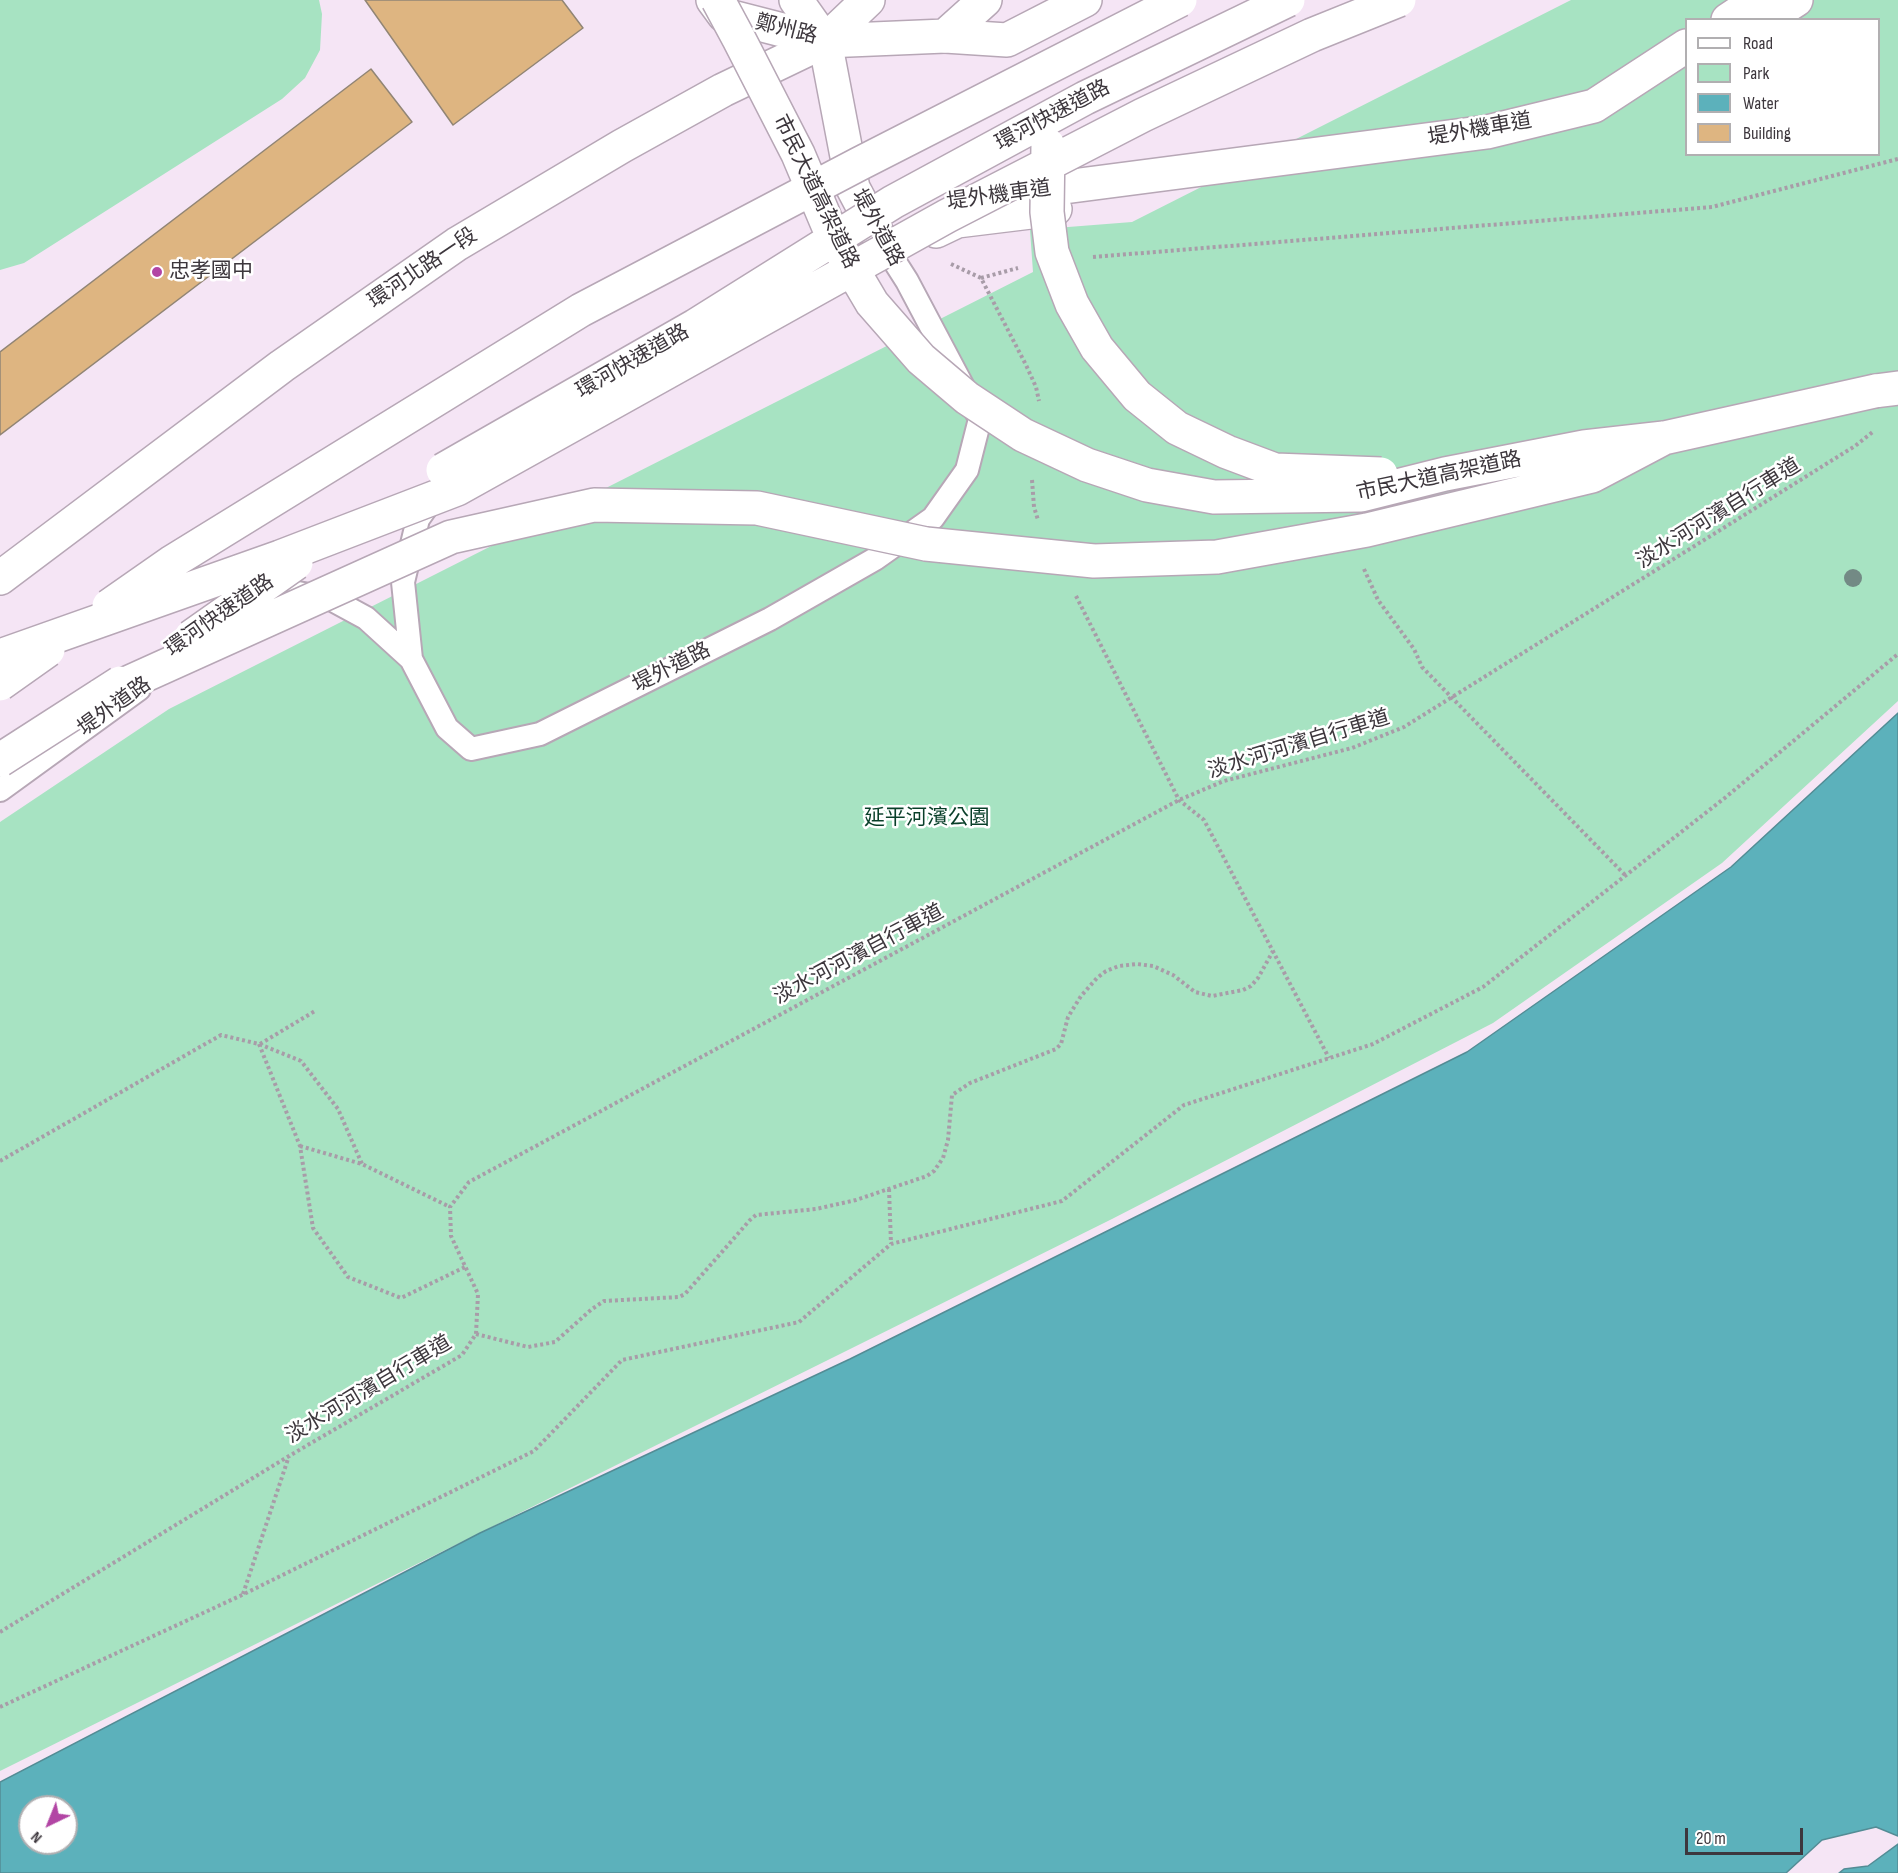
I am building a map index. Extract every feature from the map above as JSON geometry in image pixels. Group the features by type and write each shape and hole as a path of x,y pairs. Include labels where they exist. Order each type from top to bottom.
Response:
{"main road":[{"name":"鄭州路","path":"713,0 724,15 825,41 836,0"},
{"name":"市民大道高架道路","path":"717,0 740,39 798,154 833,237 872,303 921,359 967,398 1023,435 1087,465 1148,484 1214,497 1361,495 1446,474 1584,447 1664,438 1898,388"},
{"path":"796,0 825,41 945,36 1007,40 1085,0"},
{"name":"環河北路一段","path":"0,578 282,366 457,244 622,146 723,90 825,41 868,0"},
{"path":"945,36 985,0"},
{"path":"1125,0 1078,62 1058,104 1047,150 1047,212 1052,252 1072,304 1097,348 1137,396 1177,428 1227,452 1275,470 1357,474 1446,474"},
{"path":"0,684 172,562 581,310 859,164 1180,0"},
{"name":"環河快速道路","path":"0,760 201,631 337,533 696,326 893,202 1085,98 1288,0"},
{"path":"0,656 280,557 457,489 958,211 1154,110 1312,35 1399,0"},
{"path":"1731,18 1758,0"},
{"path":"1768,18 1796,0"},
{"name":"堤外道路","path":"825,41 853,188 879,237"},
{"name":"堤外機車道","path":"879,237 938,203 1487,132 1594,106 1685,47"},
{"name":"堤外機車道","path":"879,237 921,239 957,221 1482,154 1605,118 1685,69"},
{"path":"101,695 451,537 594,505 758,508 926,544 1094,561 1217,557 1367,531 1592,476 1664,438"}],"lane":[{"path":"411,659 403,582 418,519 449,475 879,237"},
{"name":"堤外道路","path":"0,790 276,590 331,599 366,618 411,659 447,728 471,749 540,734 770,619 875,559 933,518 967,470 980,419 907,281 879,237"}],"path":[{"path":"1092,257 1712,207 1898,159"},
{"path":"981,278 1023,266"},
{"name":"淡水河河濱自行車道","path":"0,1632 289,1456 462,1355 476,1334 478,1294 451,1236 450,1207 469,1182 1179,800 1224,781 1352,748 1404,728 1855,446 1881,425"},
{"path":"0,1707 242,1595 534,1451 622,1360 799,1322 891,1244 1062,1201 1184,1105 1373,1044 1483,987 1726,797 1898,654"},
{"path":"1452,697 1626,876"},
{"path":"1179,800 1204,820 1329,1058"},
{"path":"476,1334 528,1347 555,1342 604,1301 679,1297 685,1294 756,1215 816,1209 856,1200 927,1176 934,1171 943,1158 948,1140 952,1095 970,1083 1056,1049 1060,1044 1068,1017 1081,996 1106,971 1128,965 1153,966 1173,975 1195,992 1212,996 1243,990 1251,986 1273,951"},
{"path":"259,1044 315,1011"},
{"path":"0,1161 221,1035 259,1044 301,1061 338,1109 362,1164"},
{"path":"259,1044 300,1146 313,1228 348,1277 401,1298 465,1267"},
{"path":"300,1146 362,1164 450,1207"},
{"path":"889,1189 891,1244"},
{"path":"242,1595 289,1456"}],"green space":[{"path":"0,0 319,0 322,14 320,50 305,78 282,99 24,263 0,270"},
{"name":"延平河濱公園","path":"1571,0 1898,0 1898,701 1722,863 1493,1023 1112,1219 0,1771 0,822 169,709 1033,272 1030,230 1132,222"}],"water":[{"path":"1898,713 1898,1836 1876,1827 1822,1840 1786,1873 0,1873 0,1782 480,1533 850,1359 1467,1052 1731,867"},
{"path":"1898,1844 1898,1873 1839,1873 1844,1869 1868,1866"}],"building":[{"path":"365,0 562,0 583,28 453,125"},
{"path":"371,69 412,122 0,435 0,352"}],"place":[{"name":"忠孝國中","path":"157,272"}]}
